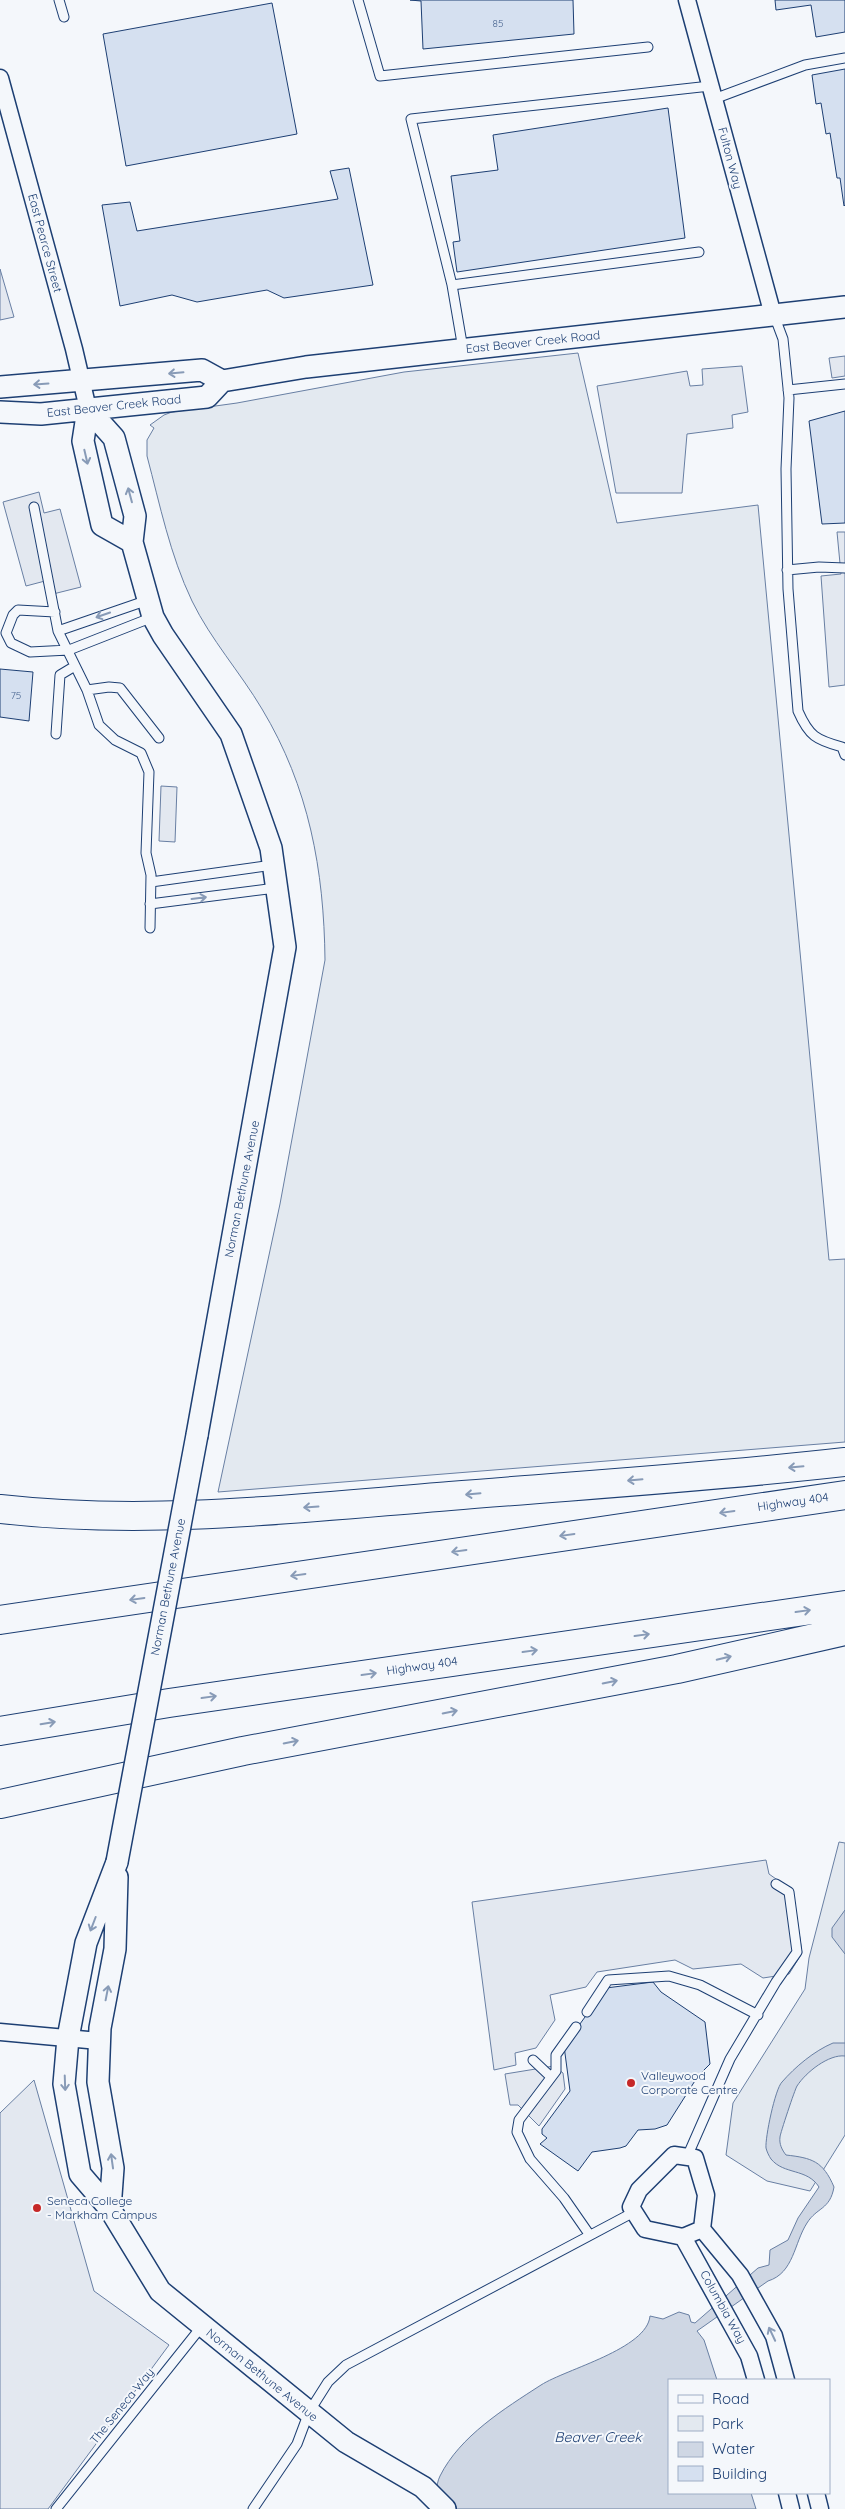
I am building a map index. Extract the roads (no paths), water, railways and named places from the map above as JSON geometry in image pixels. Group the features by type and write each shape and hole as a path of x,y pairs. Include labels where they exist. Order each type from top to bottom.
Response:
{"highway":[{"path":"0,1510 47,1515 161,1517 384,1502 845,1462"},
{"name":"Highway 404","path":"0,1620 845,1495"},
{"name":"Highway 404","path":"0,1731 169,1703 845,1605"},
{"path":"0,1804 243,1751 677,1669 845,1631"},
{"path":"0,1787 243,1751"}],"street":[{"name":"Fulton Way","path":"687,0 773,315"},
{"name":"East Pearce Street","path":"0,78 88,409"},
{"name":"East Beaver Creek Road","path":"0,412 41,414 207,397 222,381 306,367 845,307"},
{"path":"0,387 202,370 222,381"},
{"path":"88,409 83,441 102,525 132,542"},
{"name":"Norman Bethune Avenue","path":"88,409 114,438 135,516 132,542 151,608 162,634 231,734 271,848 285,947 197,1435 117,1862 115,1949 99,2041 98,2082 113,2168 110,2209"},
{"name":"Norman Bethune Avenue","path":"117,1862 86,1943 68,2038 64,2084 80,2174 110,2209 160,2291 346,2442 422,2487 446,2509"},
{"path":"0,2032 99,2041"},
{"path":"702,2229 683,2237 645,2229 631,2207 638,2190 674,2155 695,2158 706,2195 702,2229 740,2275 774,2336 786,2379"},
{"name":"Columbia Way","path":"683,2237 749,2356 756,2379"},
{"path":"787,2494 792,2509"},
{"path":"816,2494 820,2509"}],"lane":[{"path":"59,0 64,17"},
{"path":"358,0 380,76 648,47"},
{"path":"463,349 452,285 410,119 712,93 805,65 845,58"},
{"path":"452,285 699,252"},
{"path":"773,315 783,339 788,390 787,570 798,711 806,729 820,741 844,750"},
{"path":"788,390 845,384"},
{"path":"34,507 58,631 76,666 99,726 115,740 141,753 149,772 146,853 151,882 150,928"},
{"path":"787,570 819,567 845,568"},
{"path":"55,612 18,610 13,615 6,633 11,644 30,652 68,650 151,608"},
{"path":"58,631 151,608"},
{"path":"56,734 60,676 76,666"},
{"path":"86,690 110,686 120,688 159,738"},
{"path":"151,882 273,865"},
{"path":"150,904 276,888"},
{"path":"687,2157 730,2059 776,1982 798,1952 789,1892 776,1884"},
{"path":"587,2012 608,1980 669,1976 700,1985 758,2014"},
{"path":"576,2026 556,2055 556,2071 519,2120 518,2132 530,2160 553,2185 590,2234"},
{"path":"533,2060 551,2077"},
{"path":"253,2509 297,2444 309,2412 328,2382 346,2364 634,2212"},
{"name":"The Seneca Way","path":"60,2506 202,2326"}],"water":[{"path":"845,1910 845,1954 832,1937 832,1928"},
{"name":"Beaver Creek","path":"833,2043 845,2043 845,2056 832,2058 818,2065 797,2086 782,2128 780,2140 781,2147 786,2155 816,2162 826,2171 834,2187 830,2200 807,2223 788,2264 777,2277 768,2281 697,2331 704,2340 717,2379 668,2379 668,2494 751,2494 756,2509 435,2509 440,2476 459,2448 484,2424 541,2385 621,2348 645,2328 650,2316 663,2319 679,2312 689,2315 691,2322 695,2323 758,2268 769,2265 770,2250 788,2240 798,2218 819,2187 808,2177 782,2167 771,2159 766,2143 774,2103 779,2086 787,2076 826,2046"}],"place":[{"name":"Valleywood Corporate Centre","path":"631,2083"},
{"name":"Seneca College - Markham Campus","path":"37,2208"}]}
